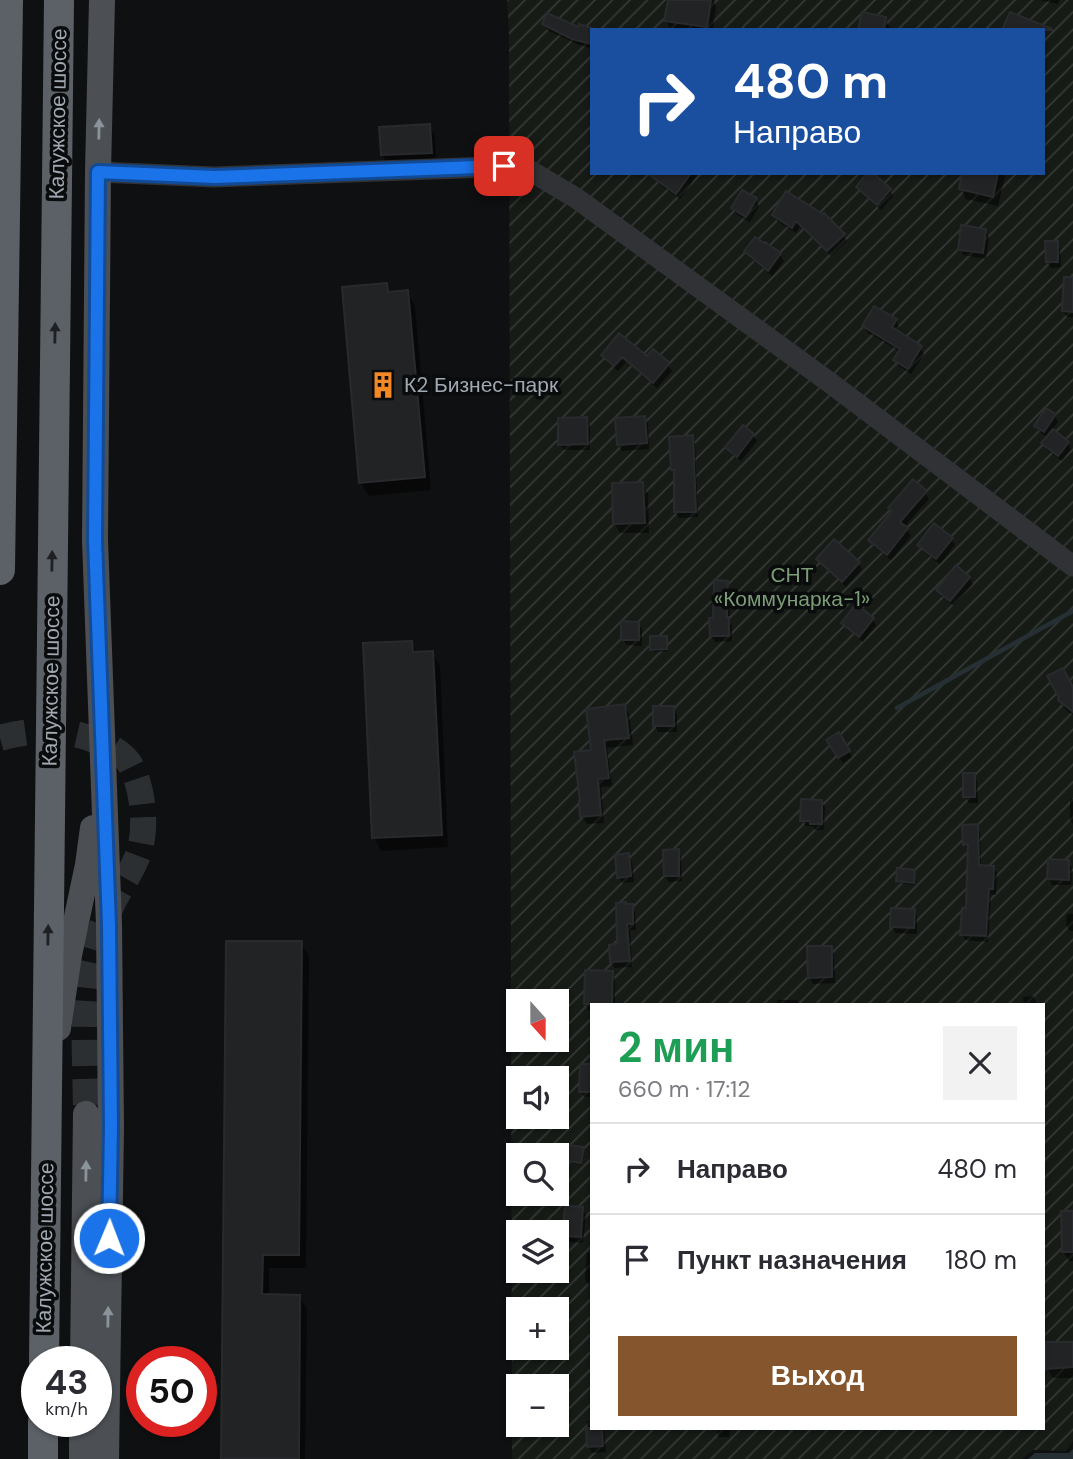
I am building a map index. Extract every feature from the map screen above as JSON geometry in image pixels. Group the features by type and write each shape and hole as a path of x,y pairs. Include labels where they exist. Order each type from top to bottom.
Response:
{"highway":[{"path":"0,570 8,0"},
{"name":"Калужское шоссе","path":"44,1346 59,0"},
{"path":"43,1437 43,1459"}],"main road":[{"path":"96,0 100,34"},
{"path":"102,0 95,540 109,925 111,1114 106,1459"},
{"path":"0,517 1,523"},
{"path":"46,1101 69,955 88,865 102,764"},
{"path":"83,1346 86,1114"},
{"path":"82,1437 82,1459"}],"street":[{"path":"98,172 215,177 519,164 576,198 818,374 1073,566"}],"green space":[{"name":"СНТ «Коммунарка-1»","path":"507,0 1073,0 1073,1441 1066,1451 1033,1450 1022,1459 512,1459 512,1437 569,1437 569,1374 512,1374 512,1360 569,1360 569,1297 512,1297 512,1283 569,1283 569,1220 511,1220 511,1206 569,1206 569,1143 511,1143 511,1129 569,1129 569,1066 511,1066 511,1052 569,1052 569,989 511,989"}],"shaded area":[{"path":"1073,1449 1073,1459 1028,1459 1035,1453 1069,1453"}],"building":[{"path":"668,0 711,0 707,27 664,21"},
{"path":"862,12 886,17 884,28 858,28"},
{"path":"1010,12 1052,30 1045,28 1003,28"},
{"path":"547,13 578,27 579,24 592,28 590,44 572,39 542,24"},
{"path":"430,124 432,153 381,155 379,127"},
{"path":"650,175 690,175 676,194"},
{"path":"865,175 875,175 891,189 877,205 856,187"},
{"path":"962,175 998,175 993,197 959,189"},
{"path":"742,190 757,198 746,217 731,208"},
{"path":"786,191 824,213 845,234 827,251 796,221 792,228 772,215"},
{"path":"961,225 986,229 983,253 958,250"},
{"path":"755,237 781,253 768,271 744,251"},
{"path":"1045,241 1058,241 1058,262 1046,262"},
{"path":"1064,277 1073,277 1073,312 1062,311"},
{"name":"К2 Бизнес-парк","path":"387,283 388,292 408,290 425,477 359,483 342,287"},
{"path":"874,306 897,319 892,327 922,346 908,369 893,360 900,349 862,326"},
{"path":"619,333 647,356 653,349 670,363 653,383 622,357 614,366 601,355"},
{"path":"1046,408 1056,414 1044,432 1034,426"},
{"path":"645,416 647,443 617,445 615,418"},
{"path":"587,417 588,444 558,445 558,418"},
{"path":"743,425 754,434 737,457 725,447"},
{"path":"1053,429 1069,442 1058,456 1041,443"},
{"path":"693,435 696,512 674,512 674,470 671,470 669,437"},
{"path":"913,479 927,491 900,522 908,528 887,555 868,540 892,511 888,508"},
{"path":"643,482 645,523 613,524 612,483"},
{"path":"934,523 953,538 936,559 917,545"},
{"path":"834,539 860,562 842,582 816,559"},
{"path":"956,565 970,577 950,601 936,590"},
{"path":"714,580 728,581 729,636 710,636 709,618 713,618"},
{"path":"856,604 874,618 859,637 841,623"},
{"path":"621,621 639,622 639,640 621,640"},
{"path":"650,636 667,636 667,649 650,650"},
{"path":"412,641 413,652 433,651 442,835 372,838 363,643"},
{"path":"1063,668 1073,687 1073,712 1058,700 1047,676"},
{"path":"625,704 629,738 604,740 609,778 598,779 601,815 580,817 574,752 591,750 586,709"},
{"path":"653,706 674,706 674,726 653,726"},
{"path":"839,732 850,751 838,758 826,740"},
{"path":"963,773 975,773 975,797 963,797"},
{"path":"801,799 822,800 822,824 800,821"},
{"path":"978,824 979,865 994,866 993,889 989,889 986,936 960,935 962,908 966,908 968,844 963,845 962,825"},
{"path":"679,849 679,876 664,876 663,850"},
{"path":"629,853 631,876 617,878 615,855"},
{"path":"1048,859 1069,860 1069,880 1047,879"},
{"path":"897,868 915,870 914,883 896,881"},
{"path":"616,903 633,904 633,924 627,924 630,961 610,962 609,945 617,944"},
{"path":"891,908 915,909 914,928 890,927"},
{"path":"226,941 302,941 299,1255 263,1255 262,1294 300,1295 299,1459 221,1459"},
{"path":"807,946 832,946 832,977 808,978"},
{"path":"585,970 613,971 612,1003 584,1004"},
{"path":"580,1064 590,1064 590,1092 579,1092"},
{"path":"569,1145 584,1147 581,1163 569,1161"},
{"path":"565,1206 583,1207 581,1237 569,1236 569,1220 564,1220"},
{"path":"1061,1211 1073,1211 1073,1252 1062,1252"},
{"path":"1046,1342 1073,1342 1073,1367 1046,1369"},
{"path":"586,1428 602,1430 603,1446 587,1447"}],"waterway":[{"path":"897,708 1073,611"}],"tunnel":[{"path":"0,738 26,732 53,731 91,739 112,748 124,757 130,764 139,787 143,809 143,832 139,852 105,920 95,946 87,982 86,1114"}],"place":[{"name":"К2 Бизнес-парк","path":"383,385"}],"route":[{"path":"109,1238 109,925 95,540 98,172 215,177 504,166"}]}
